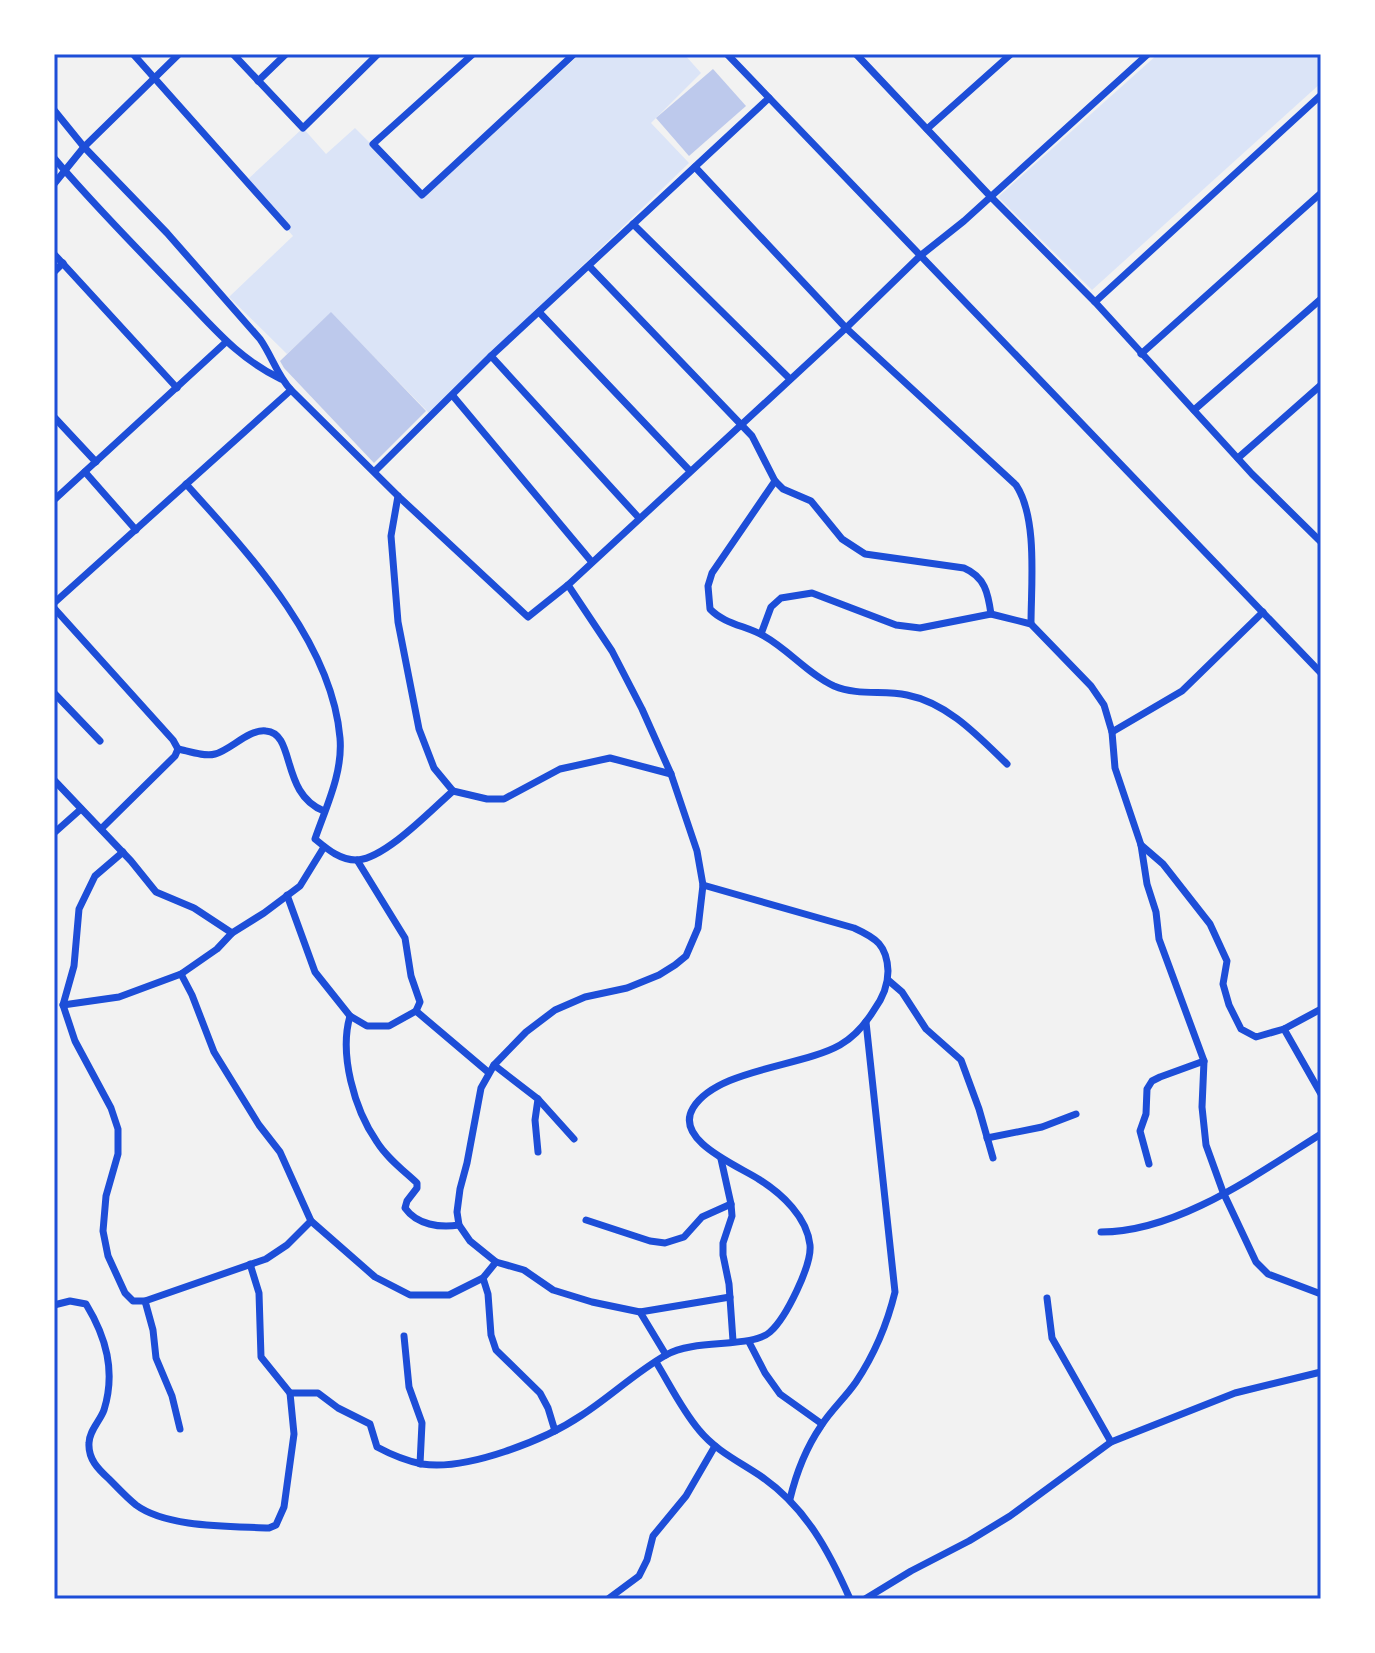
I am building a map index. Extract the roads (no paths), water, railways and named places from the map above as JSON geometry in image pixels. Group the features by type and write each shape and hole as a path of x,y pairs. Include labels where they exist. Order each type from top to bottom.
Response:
{"street":[{"path":"133,54 287,227"},
{"path":"54,184 84,147 179,54"},
{"path":"233,54 303,128 378,54"},
{"path":"258,81 286,54"},
{"path":"473,54 373,144 422,195 574,54"},
{"path":"727,54 1321,673"},
{"path":"927,129 1011,54"},
{"path":"860,55 991,197 1095,302 1238,458 1321,542"},
{"path":"54,110 84,147 167,233 260,339 281,379 291,390 398,496 528,617 568,585 920,256 991,197 1144,55"},
{"path":"1095,302 1321,95"},
{"path":"375,471 491,356 769,98"},
{"path":"54,158 88,199 226,342 255,366 281,379"},
{"path":"695,167 846,328 1016,485 1024,497 1030,546 1031,624"},
{"path":"1141,354 1321,193"},
{"path":"633,224 790,379"},
{"path":"54,254 177,388"},
{"path":"54,272 63,263"},
{"path":"589,266 752,436 775,481 783,489 811,501 842,539 865,554 964,568 975,573 988,594 991,614"},
{"path":"1194,410 1321,299"},
{"path":"539,312 690,471"},
{"path":"54,500 226,342"},
{"path":"491,356 639,518"},
{"path":"1238,458 1321,385"},
{"path":"178,749 54,605 291,390"},
{"path":"453,396 591,561"},
{"path":"54,417 96,462"},
{"path":"85,472 136,530"},
{"path":"775,481 722,556 708,586 710,609 717,616 761,634 833,685 864,693 906,694 930,702 975,733 1007,764"},
{"path":"186,484 222,523 277,594 312,644 330,686 340,740 333,791 315,839 332,854 357,860 375,855 453,791"},
{"path":"398,496 391,536 398,622 419,729 434,768 453,791 487,799 504,799 560,769 610,758 671,774"},
{"path":"568,585 612,651 671,774 697,851 703,885 698,928 686,956 659,975 627,988 585,997 555,1010 526,1032 491,1068 481,1088 460,1189 459,1225 470,1241 496,1262 524,1270 553,1290 592,1302 640,1312 730,1297"},
{"path":"761,634 771,607 781,598 812,593 896,625 920,628 991,614 1031,624 1091,686 1104,705 1112,732 1115,768 1141,845 1159,939 1204,1061 1202,1107 1206,1145 1223,1192 1256,1262 1268,1274 1321,1294"},
{"path":"1112,732 1182,691 1263,612"},
{"path":"54,693 100,741"},
{"path":"178,749 215,754 257,732 276,734 285,746 293,780 301,795 311,806 324,811"},
{"path":"101,829 175,756 178,749"},
{"path":"54,780 123,852 156,892 194,908 232,933"},
{"path":"54,833 81,809"},
{"path":"1141,845 1163,864 1210,924 1227,961 1223,984 1241,1029 1256,1037 1284,1029 1321,1009"},
{"path":"63,1005 96,1003 119,997 181,974 217,949 232,933 300,886 324,847"},
{"path":"123,852 95,876 79,909 74,966 63,1005 75,1041 111,1108 118,1129 118,1154 106,1196 103,1231 108,1256 125,1293 133,1301 145,1301 266,1259 287,1245 311,1221"},
{"path":"287,895 315,972 350,1016 367,1026 389,1026 416,1011 420,1002 411,976 405,938 357,860"},
{"path":"290,1393 318,1393 338,1408 370,1424 377,1447 420,1464 453,1464 533,1442 555,1431 580,1417 666,1355 691,1346 749,1342 767,1335 782,1316 810,1258 810,1243 794,1208 758,1178 721,1159 694,1135 689,1123 690,1112 710,1090 843,1044 866,1022 882,999 888,980 887,958 876,938 854,928 703,885"},
{"path":"181,974 214,1052 259,1125 280,1152 311,1221 375,1277 410,1295 449,1295 483,1278 496,1262"},
{"path":"888,980 902,992 926,1029 961,1060 993,1158"},
{"path":"416,1011 538,1099 574,1139"},
{"path":"350,1016 346,1046 363,1113 376,1141 417,1183 405,1208 408,1213 436,1227 459,1225"},
{"path":"790,1499 795,1478 822,1424 867,1365 889,1318 895,1292 866,1022"},
{"path":"1284,1029 1321,1094"},
{"path":"1149,1164 1140,1131 1146,1114 1147,1089 1152,1081 1160,1077 1204,1061"},
{"path":"538,1099 535,1120 538,1152"},
{"path":"987,1138 1042,1127 1076,1114"},
{"path":"1101,1232 1141,1229 1223,1192 1321,1134"},
{"path":"721,1159 732,1216 723,1243 723,1255 733,1341"},
{"path":"586,1220 665,1243 684,1237 702,1217 731,1204"},
{"path":"54,1305 70,1301 86,1304 103,1338 109,1360 111,1371 104,1411 88,1440 89,1454 96,1466 138,1507 158,1515 177,1521 269,1528 276,1525 284,1507 294,1434 290,1393 261,1357 259,1293 250,1264"},
{"path":"483,1278 496,1350 540,1393 555,1431"},
{"path":"1047,1298 1052,1338 1111,1442"},
{"path":"145,1301 156,1358 172,1396 180,1429"},
{"path":"640,1312 666,1355"},
{"path":"404,1336 409,1387 422,1423 420,1464"},
{"path":"749,1342 780,1394 822,1424"},
{"path":"656,1362 698,1429 715,1446 790,1499 822,1541 850,1599"},
{"path":"865,1599 1010,1516 1111,1442 1214,1400 1321,1372"},
{"path":"608,1599 639,1576 653,1536 686,1496 715,1446"}]}
